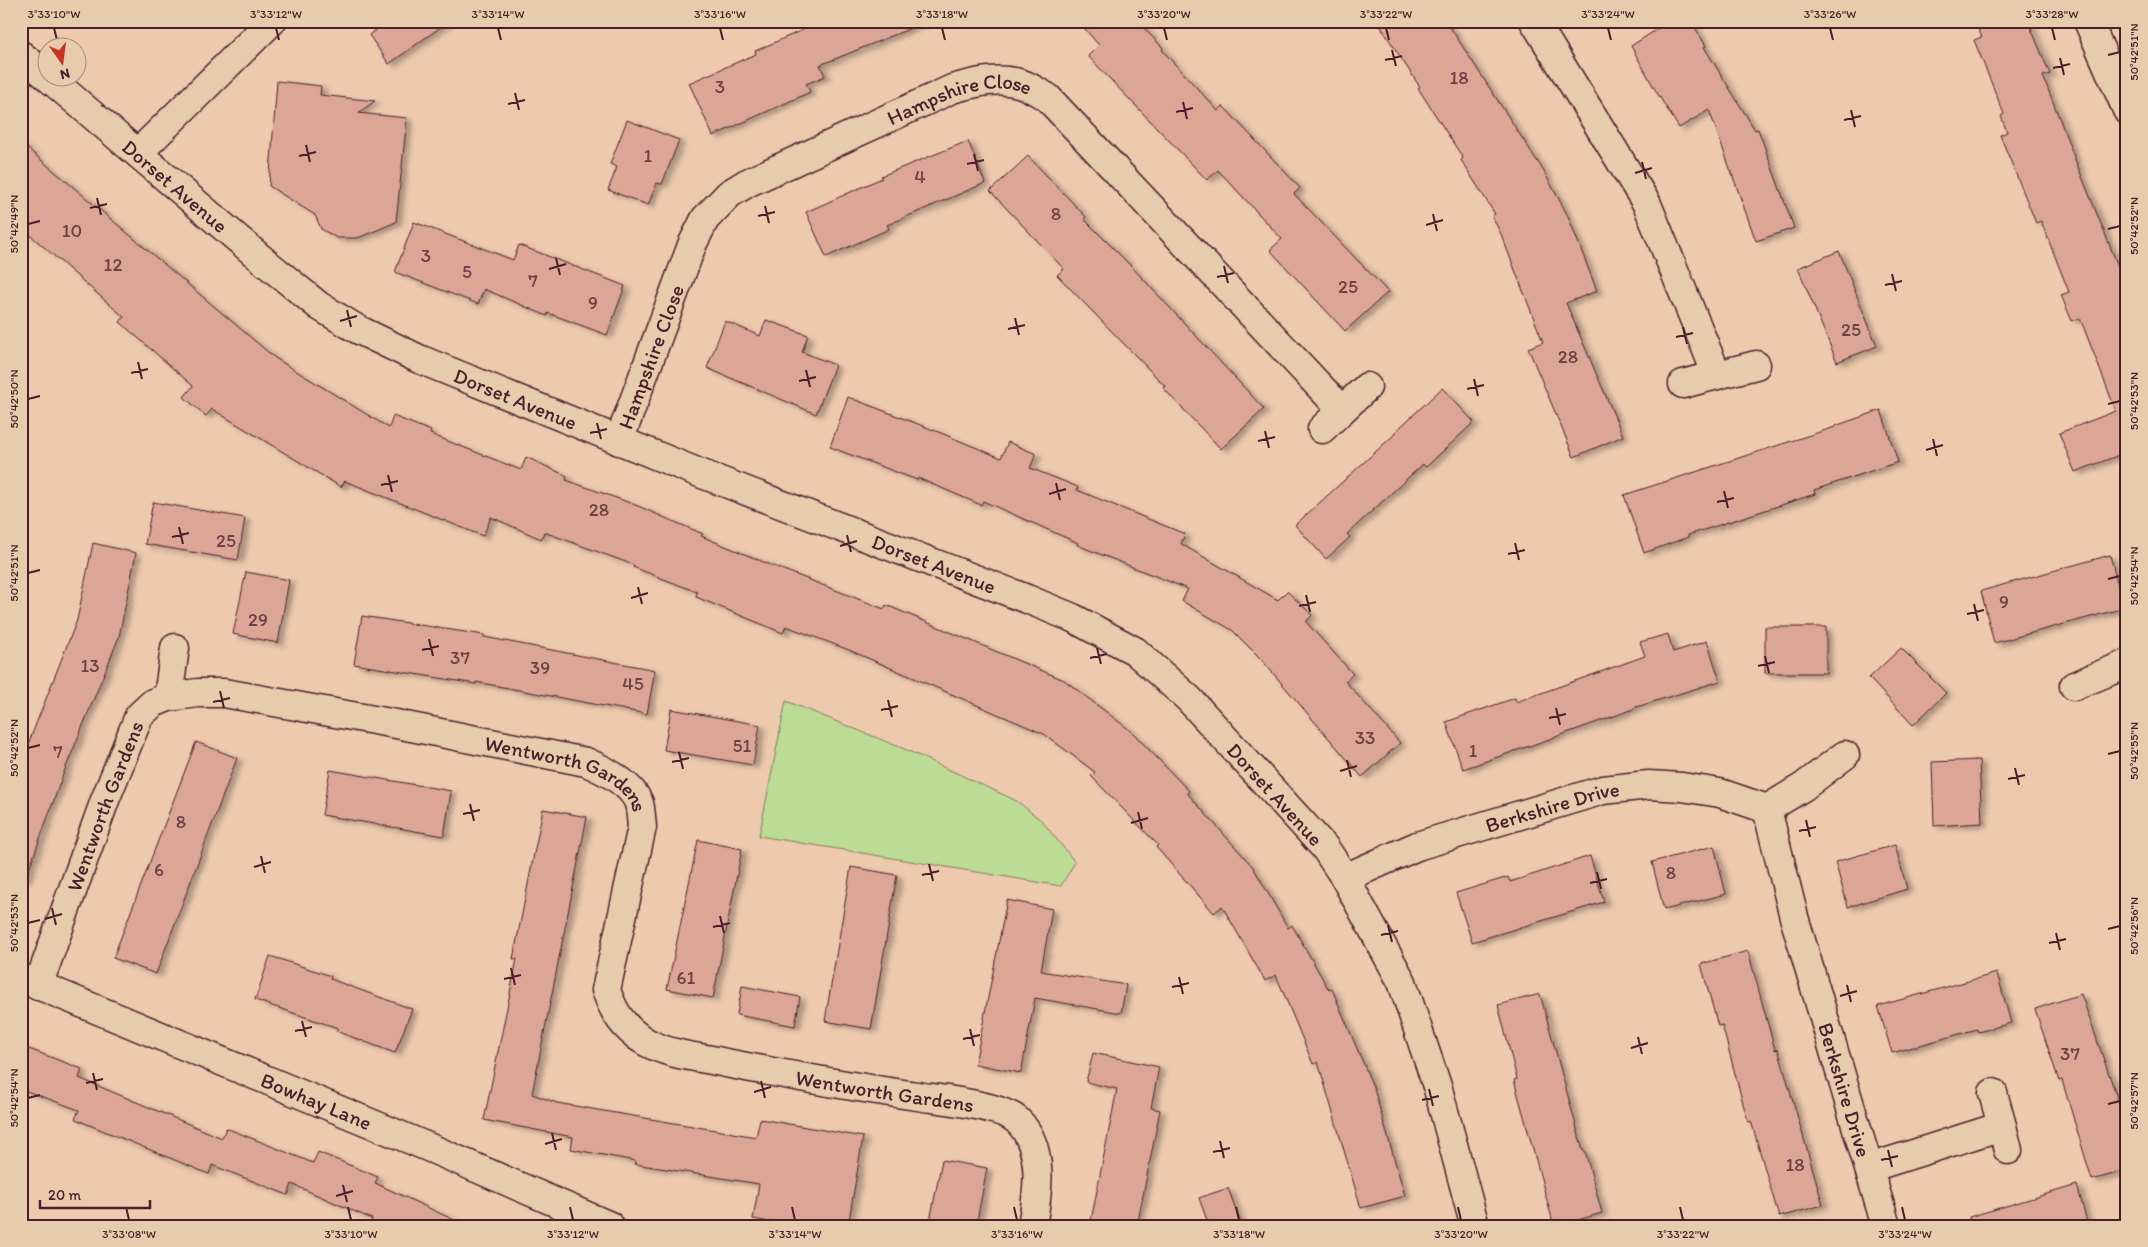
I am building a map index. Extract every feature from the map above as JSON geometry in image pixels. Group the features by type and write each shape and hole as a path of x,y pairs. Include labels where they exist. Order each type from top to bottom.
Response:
{"street":[{"path":"138,153 272,21"},
{"path":"1534,21 1647,204 1717,375"},
{"path":"2088,21 2127,110"},
{"name":"Dorset Avenue","path":"21,55 38,69"},
{"name":"Hampshire Close","path":"619,441 692,245 704,219 729,194 747,183 952,89 976,82 1000,81 1022,84 1047,97 1342,410"},
{"name":"Dorset Avenue","path":"61,88 319,306 357,329 419,359 619,441 1073,618 1135,651 1189,699 1312,834 1345,878 1402,982 1412,1008 1438,1089 1475,1226"},
{"path":"1683,384 1756,366"},
{"path":"1322,429 1367,387"},
{"path":"168,696 175,648"},
{"path":"2074,686 2127,664"},
{"name":"Wentworth Gardens","path":"30,982 139,716 153,703 168,696 224,693 396,724 586,762 612,774 625,785 639,803 642,827 606,990 612,1008 623,1025 646,1042 674,1052 816,1081 990,1108 1017,1120 1028,1135 1036,1160 1038,1190 1032,1226"},
{"path":"1767,809 1803,787 1845,756"},
{"name":"Berkshire Drive","path":"1345,878 1417,846 1602,790 1649,785 1682,787 1720,793 1767,809 1794,918 1886,1226"},
{"name":"Bowhay Lane","path":"30,982 428,1147 610,1226"},
{"name":"Berkshire Drive","path":"1869,1168 2005,1138 1993,1093"}],"green space":[{"path":"786,701 902,748 1017,801 1042,821 1075,862 1061,886 759,836"}],"building":[{"path":"388,21 449,21 389,64 369,35"},
{"path":"823,21 926,22 820,65 825,76 806,84 810,92 713,136 689,83 756,54 755,51"},
{"path":"1078,21 1137,21 1218,111 1223,106 1300,188 1294,194 1388,292 1345,331 1270,250 1282,239 1218,170 1207,180 1088,56 1099,45"},
{"path":"1377,21 1446,21 1543,170 1568,216 1597,291 1566,303 1623,436 1574,457 1528,348 1543,342 1501,234 1492,216 1495,214 1461,160 1463,158 1418,88 1420,87"},
{"path":"1670,21 1691,21 1706,46 1704,47 1755,130 1758,129 1794,228 1756,241 1709,110 1679,128 1656,91 1631,46"},
{"path":"1974,21 2028,21 2050,74 2043,76 2078,167 2120,271 2127,268 2127,452 2075,472 2059,433 2116,411 2080,318 2072,321 2061,295 2069,292 2041,221 2036,223 2000,135 2007,132 2001,116 2004,114 1974,40 1982,37"},
{"path":"277,81 321,86 320,95 375,101 358,113 407,118 396,222 358,238 337,238 321,229 315,215 269,186"},
{"path":"627,120 679,140 662,184 657,183 648,205 608,190 617,167 610,164"},
{"path":"968,141 985,183 887,225 889,229 826,257 806,212 882,178 881,176"},
{"path":"21,143 275,358 389,428 393,416 431,431 430,434 521,470 526,457 567,476 566,480 633,504 703,534 701,536 884,609 886,605 1064,680 1131,731 1189,791 1187,793 1253,867 1288,928 1292,925 1329,990 1332,989 1374,1089 1405,1196 1361,1208 1318,1062 1313,1064 1276,975 1265,981 1222,906 1214,913 1156,847 1158,845 1091,776 1095,772 1044,734 849,650 786,626 783,633 696,597 697,592 633,567 634,565 544,532 541,539 491,517 483,536 345,481 341,487 212,409 206,416 184,397 193,386 120,322 124,317 21,227"},
{"path":"1028,156 1086,217 1084,219 1131,266 1264,409 1221,449 1163,388 1165,386 1057,275 1064,269 990,191"},
{"path":"414,222 513,260 519,245 625,286 607,335 548,313 547,316 484,289 478,304 395,272"},
{"path":"1839,251 1877,346 1837,362 1798,268"},
{"path":"766,320 808,335 802,352 835,365 816,414 707,368 725,321 760,336"},
{"path":"1442,388 1474,422 1426,467 1423,464 1347,534 1350,537 1326,559 1295,525 1395,434"},
{"path":"848,397 1001,458 1008,442 1036,454 1030,468 1078,487 1077,490 1185,534 1181,544 1278,600 1287,591 1312,615 1306,622 1353,674 1345,681 1400,743 1362,777 1260,658 1232,630 1182,601 1188,589 1077,545 1078,543 983,501 981,505 918,478 917,480 830,447"},
{"path":"1881,410 1898,462 1814,490 1815,494 1688,535 1688,537 1644,553 1624,495 1835,427"},
{"path":"153,502 245,518 238,560 145,544"},
{"path":"93,543 136,553 119,637 64,772 25,880 21,879 21,762 77,620"},
{"path":"2110,555 2124,608 1994,643 1981,591"},
{"path":"246,572 289,580 278,643 233,634"},
{"path":"362,616 484,635 484,637 655,670 647,714 476,682 476,684 354,664"},
{"path":"1765,627 1826,627 1826,673 1765,673"},
{"path":"1668,634 1673,652 1707,641 1720,681 1633,708 1463,769 1446,722 1515,698 1516,702 1645,656 1640,642"},
{"path":"1901,648 1946,693 1913,725 1869,678"},
{"path":"671,709 760,725 753,765 664,750"},
{"path":"196,742 237,758 156,974 113,958"},
{"path":"1979,760 1982,823 1934,826 1932,762"},
{"path":"330,770 451,791 444,836 322,815"},
{"path":"543,809 587,817 532,1094 557,1103 756,1137 760,1119 863,1137 848,1226 791,1226 753,1219 759,1184 635,1164 636,1161 571,1149 573,1137 484,1120 517,959 513,959"},
{"path":"698,840 742,849 713,998 667,989"},
{"path":"1895,845 1907,889 1848,907 1835,862"},
{"path":"1714,846 1726,894 1664,910 1652,862"},
{"path":"1590,856 1604,902 1472,942 1456,893 1508,877 1510,882"},
{"path":"851,867 897,875 871,1029 825,1021"},
{"path":"1007,900 1052,909 1041,971 1126,985 1121,1013 1035,998 1021,1073 975,1064"},
{"path":"1748,951 1775,1050 1778,1049 1823,1205 1779,1217 1751,1121 1748,1122 1722,1025 1718,1026 1701,964"},
{"path":"270,956 331,976 330,979 412,1009 395,1053 336,1031 338,1028 255,1000"},
{"path":"1997,973 2011,1023 1978,1032 1977,1029 1892,1053 1878,1006"},
{"path":"742,986 800,997 795,1026 737,1015"},
{"path":"1540,994 1602,1213 1557,1226 1554,1226 1514,1080 1517,1079 1498,1005"},
{"path":"2081,994 2127,1126 2127,1170 2092,1180 2062,1080 2059,1081 2035,1009"},
{"path":"21,1046 82,1069 79,1078 222,1138 226,1128 313,1163 318,1152 378,1177 375,1183 467,1226 369,1226 372,1219 292,1184 288,1195 212,1165 209,1174 75,1119 79,1110 21,1089"},
{"path":"1093,1053 1159,1067 1151,1108 1160,1110 1137,1226 1090,1226 1117,1089 1086,1082"},
{"path":"942,1160 987,1168 976,1226 929,1226"},
{"path":"2077,1185 2088,1226 1970,1226 1969,1217"},
{"path":"1228,1188 1242,1226 1209,1226 1199,1198"}]}
